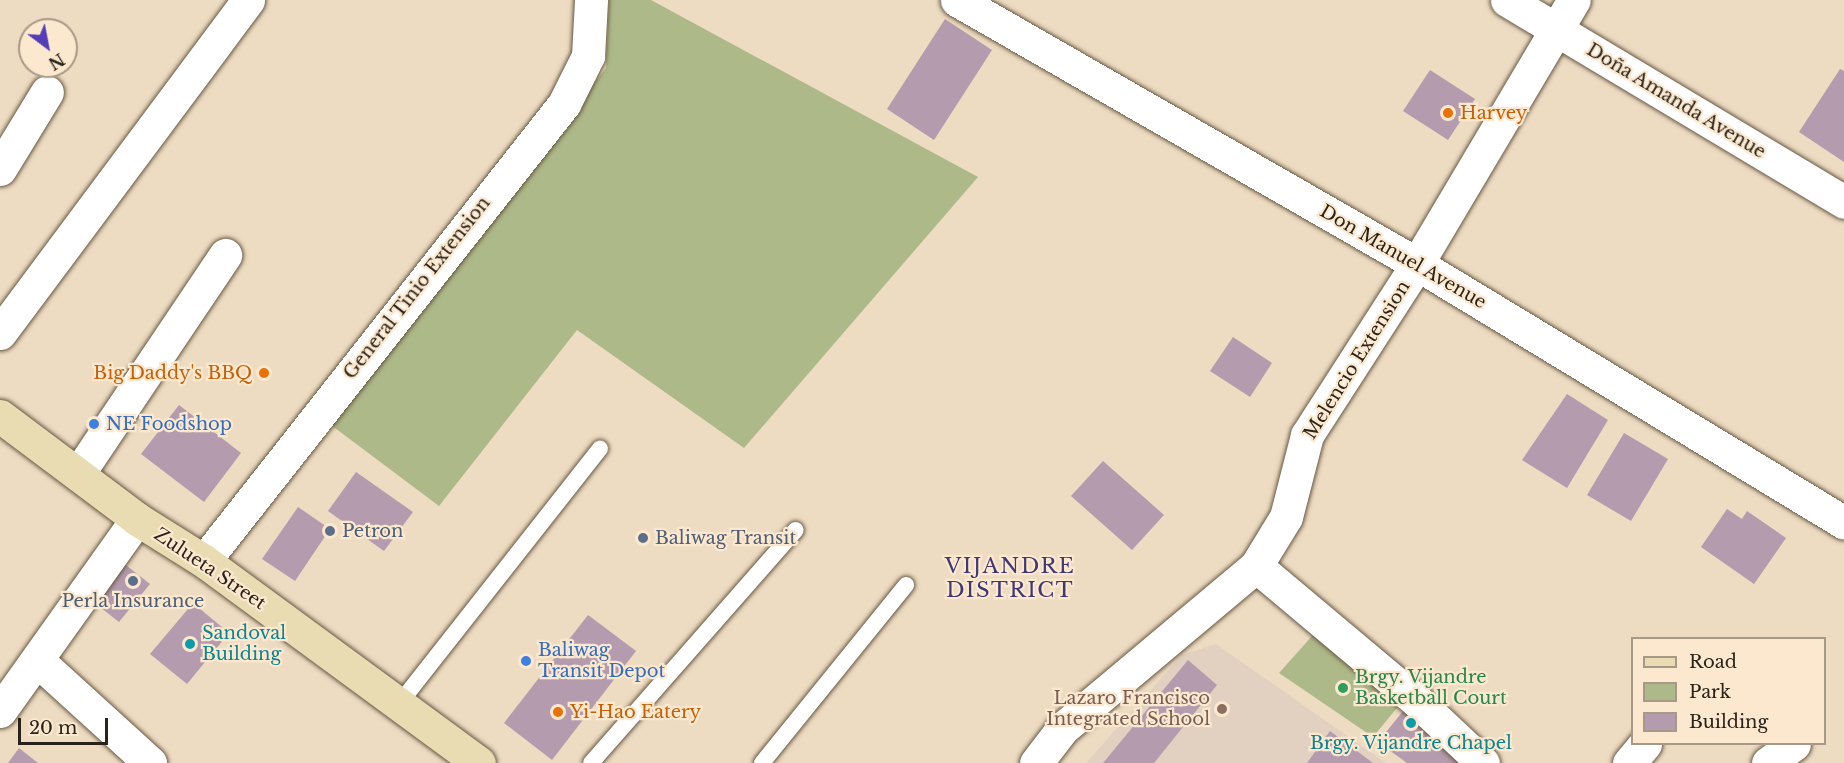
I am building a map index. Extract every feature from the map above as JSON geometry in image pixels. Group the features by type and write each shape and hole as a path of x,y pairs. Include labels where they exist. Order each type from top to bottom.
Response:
{"main road":[{"name":"Zulueta Street","path":"0,416 137,519 204,561 479,763"}],"street":[{"path":"0,333 248,0"},
{"name":"General Tinio Extension","path":"204,561 564,104 588,56 591,0"},
{"name":"Don Manuel Avenue","path":"957,0 1418,264 1844,523"},
{"name":"Doña Amanda Avenue","path":"1508,0 1844,202"},
{"name":"Melencio Extension","path":"1036,763 1063,728 1256,566 1286,517 1307,435 1418,264 1574,0"},
{"path":"0,169 47,92"},
{"path":"78,474 225,255"},
{"path":"0,711 137,519"},
{"path":"1256,566 1418,702 1483,763"},
{"path":"38,660 150,763"},
{"path":"1629,763 1644,745"},
{"path":"1768,763 1793,745"}],"lane":[{"path":"399,704 600,449"},
{"path":"591,763 796,530"},
{"path":"762,763 906,585"}],"shaded area":[{"name":"Lazaro Francisco Integrated School","path":"1216,644 1386,763 1086,763 1182,655"}],"green space":[{"path":"609,0 651,0 978,177 744,448 577,330 439,506 331,425 606,68"},
{"name":"Brgy. Vijandre Basketball Court","path":"1321,626 1401,703 1373,737 1279,673"}],"building":[{"path":"945,19 992,50 934,140 887,109"},
{"path":"1840,69 1844,71 1844,162 1799,132"},
{"path":"1430,70 1475,99 1448,140 1403,111"},
{"path":"1233,337 1272,363 1250,397 1210,371"},
{"path":"1567,394 1608,420 1567,488 1522,460"},
{"path":"179,405 241,453 204,502 141,454"},
{"path":"1624,433 1668,459 1631,521 1587,495"},
{"path":"1103,461 1164,515 1132,550 1071,496"},
{"path":"356,472 413,512 384,551 328,511"},
{"path":"298,507 330,529 295,581 262,559"},
{"path":"1727,509 1742,519 1747,511 1786,538 1754,584 1701,547"},
{"path":"122,562 150,584 119,622 91,600"},
{"name":"Sandoval Building","path":"193,603 229,633 187,684 150,654"},
{"path":"588,615 636,651 552,760 504,723"},
{"path":"1188,660 1217,685 1154,763 1103,763"},
{"name":"Brgy. Vijandre Chapel","path":"1408,705 1470,763 1407,763 1378,742"},
{"path":"1330,731 1373,763 1307,763"},
{"path":"19,748 38,763 8,763"}],"place":[{"name":"Harvey","path":"1448,113"},
{"name":"Big Daddy's BBQ","path":"264,373"},
{"name":"NE Foodshop","path":"94,424"},
{"name":"Petron","path":"330,531"},
{"name":"Baliwag Transit","path":"643,538"},
{"name":"Perla Insurance","path":"133,581"},
{"name":"Sandoval Building","path":"190,644"},
{"name":"Baliwag Transit Depot","path":"526,661"},
{"name":"Brgy. Vijandre Basketball Court","path":"1343,688"},
{"name":"Lazaro Francisco Integrated School","path":"1222,709"},
{"name":"Yi-Hao Eatery","path":"558,712"},
{"name":"Brgy. Vijandre Chapel","path":"1411,723"}],"district":[{"name":"VIJANDRE DISTRICT","path":"1010,578"}]}
